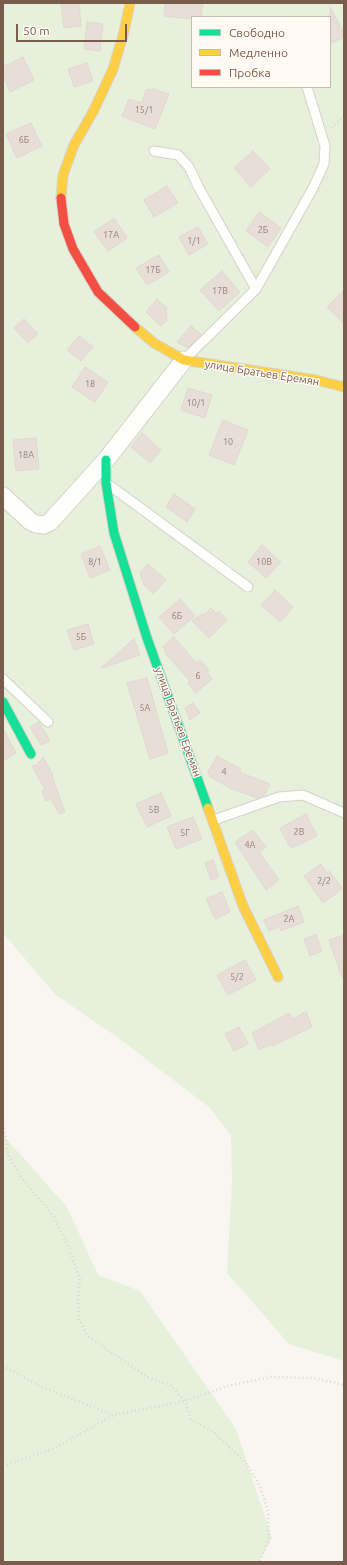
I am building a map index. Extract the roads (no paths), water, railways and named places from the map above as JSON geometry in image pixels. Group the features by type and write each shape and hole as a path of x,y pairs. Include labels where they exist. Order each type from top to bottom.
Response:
{"street":[{"name":"улица Братьев Еремян","path":"130,3 124,32 113,69 94,110 74,145 63,175 61,204 64,224 72,249 98,292 154,343 184,360 343,385"},
{"path":"3,496 30,521 36,524 44,525 50,522 106,460 184,360"},
{"name":"улица Братьев Еремян","path":"106,460 106,483 114,533 147,638 214,820 243,906 278,977"},
{"path":"3,702 31,754"}],"lane":[{"path":"184,360 222,325 256,288 313,188 324,164 325,146 307,88"},
{"path":"154,151 178,155 189,166 198,188 256,288"},
{"path":"106,483 248,587"},
{"path":"3,679 48,722"},
{"path":"214,820 279,797 303,795 344,813"}]}
